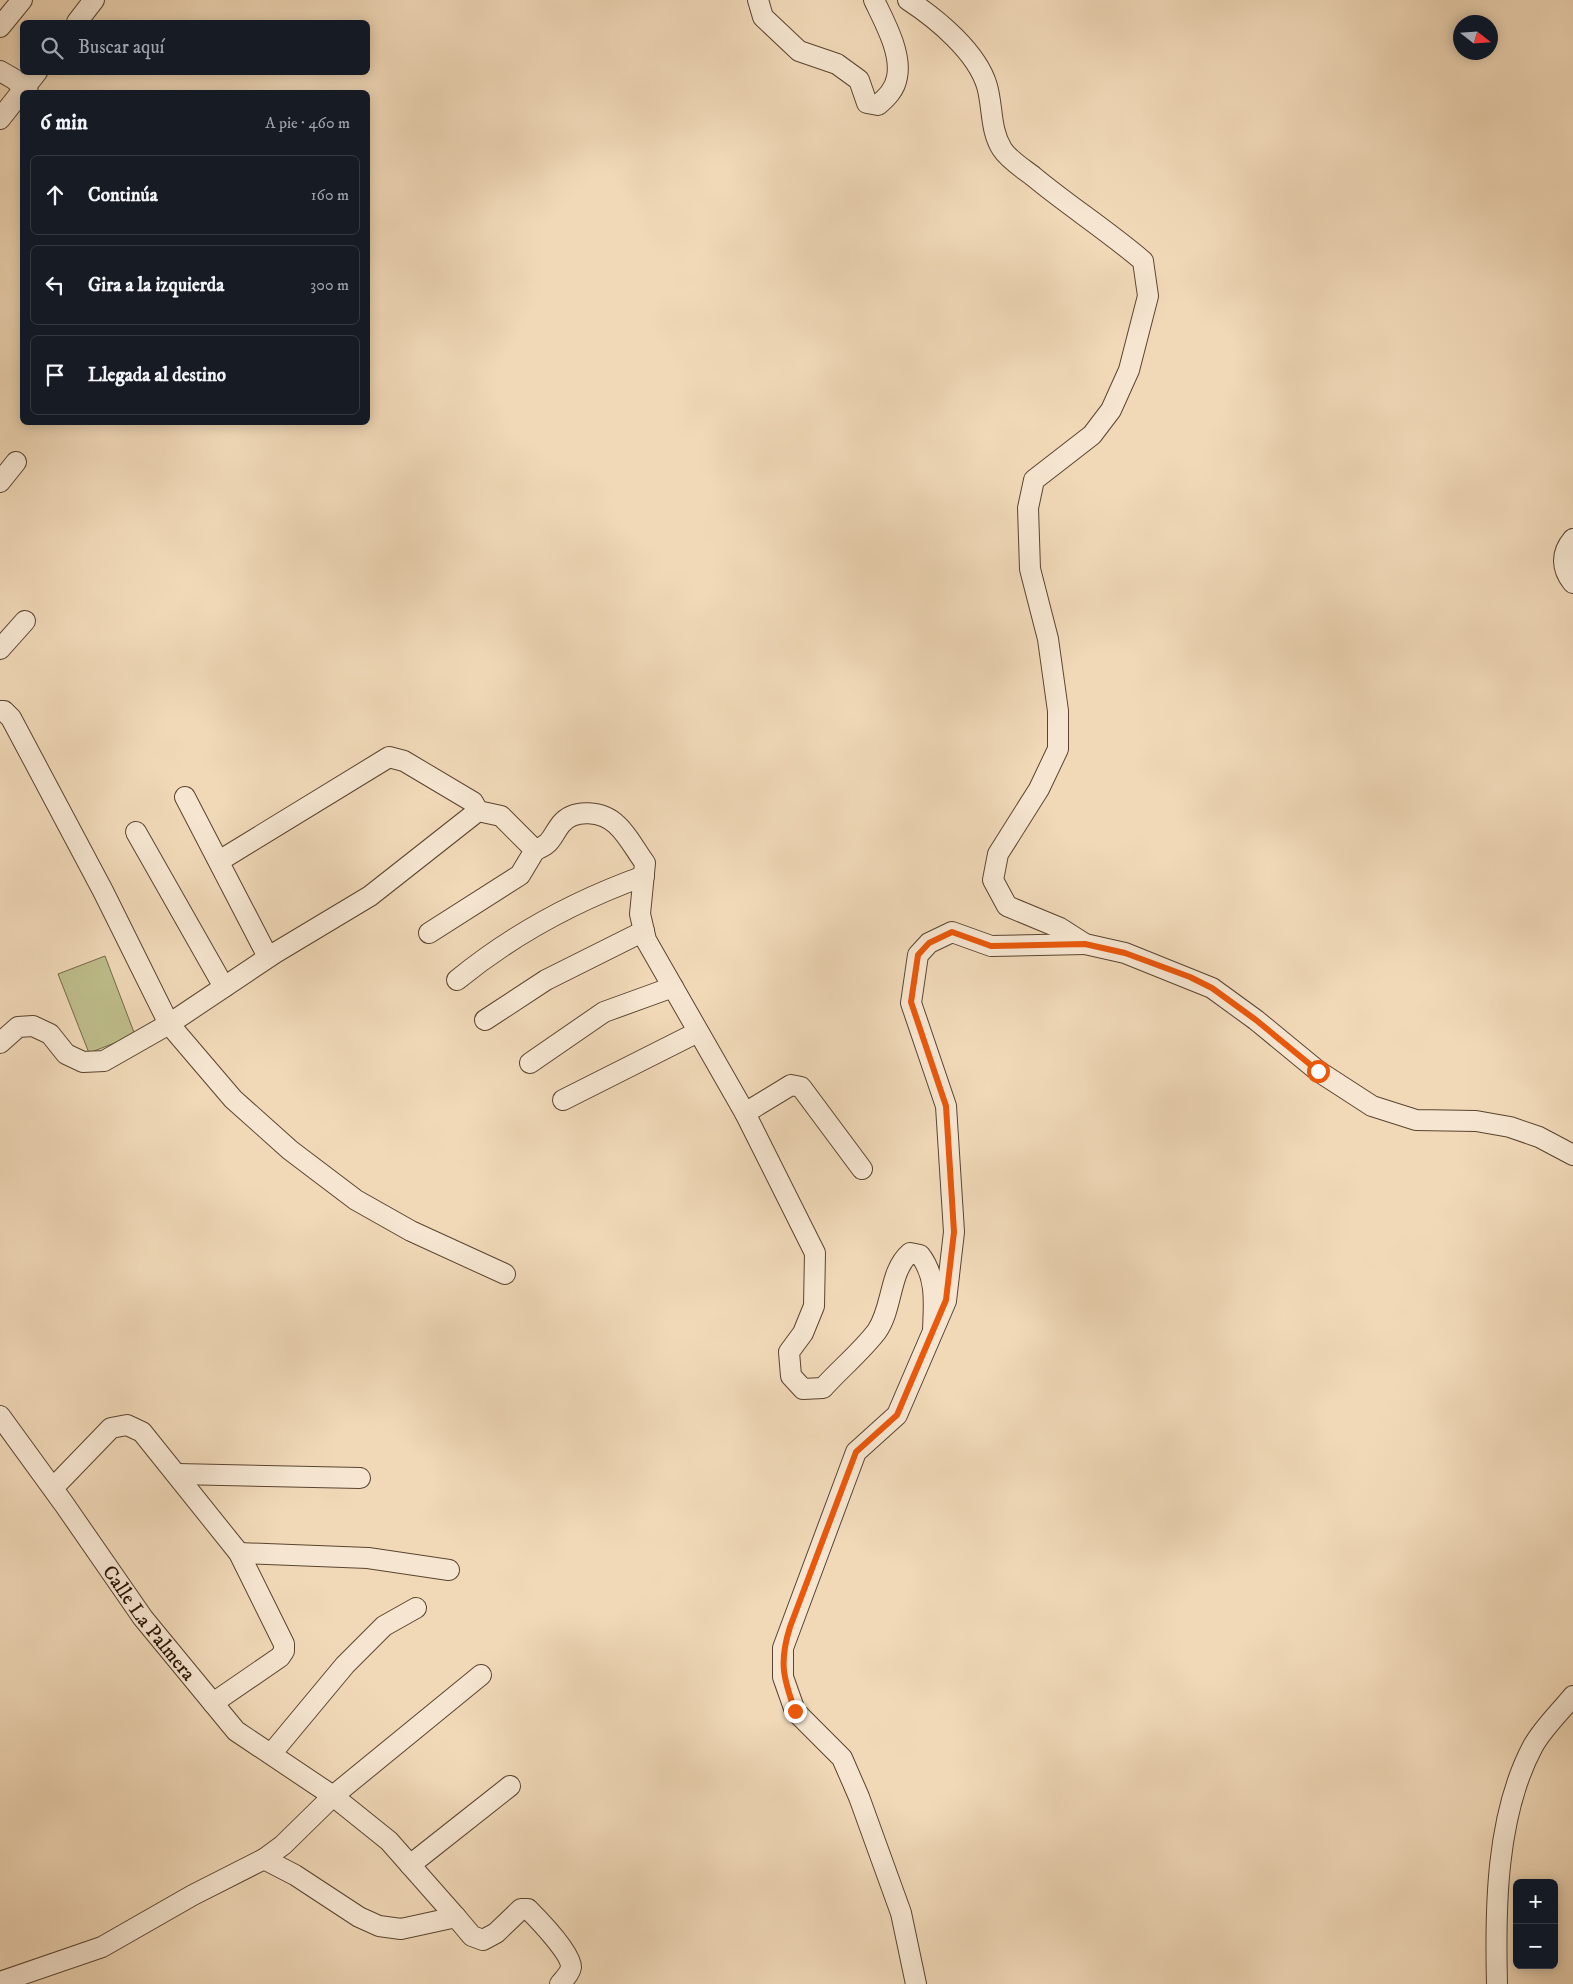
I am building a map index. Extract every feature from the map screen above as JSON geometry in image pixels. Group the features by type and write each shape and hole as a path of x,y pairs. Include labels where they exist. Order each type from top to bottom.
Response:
{"street":[{"path":"0,27 22,0"},
{"path":"79,20 94,0"},
{"path":"758,0 763,17 799,51 838,64 859,80 867,103 878,105 890,94 898,77 894,44 874,0"},
{"path":"908,0 933,16 973,58 987,85 992,123 1002,149 1073,209 1115,237 1143,260 1148,296 1129,370 1111,410 1092,435 1034,480 1028,508 1030,568 1048,639 1058,711 1058,749 1039,789 998,854 993,880 1007,906 1060,928 1085,944"},
{"path":"0,71 14,79 25,90"},
{"path":"27,90 35,75"},
{"path":"0,119 20,97"},
{"path":"0,482 16,462"},
{"path":"1573,539 1566,548 1563,559 1566,571 1573,583"},
{"path":"0,649 24,621"},
{"path":"0,711 4,711 11,718 103,891 169,1024 233,1099 290,1150 356,1200 411,1231 505,1274"},
{"path":"219,861 389,757 404,761 473,802 478,812"},
{"path":"185,797 268,958"},
{"path":"0,1043 18,1026 33,1026 50,1034 66,1054 83,1062 104,1061 169,1024 268,958 370,896 478,812 501,816 535,850"},
{"path":"428,933 520,875 535,850 547,846 562,822 580,812 594,814 616,824 645,863 640,914 646,940 745,1112 815,1253 814,1306 803,1333 789,1352 791,1376 803,1389 823,1388 876,1331 888,1309 901,1262 910,1254 920,1255 928,1266 935,1295 933,1330"},
{"path":"136,832 224,987"},
{"path":"457,980 491,952 601,892 644,876"},
{"path":"485,1020 546,980 644,931"},
{"path":"916,1984 901,1913 859,1797 842,1758 795,1711 783,1677 783,1648 856,1452 897,1415 946,1300 954,1232 946,1106 911,1002 918,955 929,943 952,932 991,946 1085,944 1125,953 1212,988 1256,1020 1318,1071 1372,1106 1416,1120 1476,1121 1510,1127 1539,1137 1573,1155"},
{"path":"530,1063 604,1012 673,987"},
{"path":"563,1100 698,1032"},
{"path":"745,1112 791,1085 801,1087 862,1169"},
{"name":"Calle La Palmera","path":"0,1416 53,1488 143,1618 236,1731 333,1796 388,1841 472,1936 483,1940 496,1933 521,1909 528,1909 550,1932 568,1960 571,1968 569,1974 560,1984"},
{"path":"53,1488 111,1428 127,1425 142,1432 239,1553 284,1644 284,1651 280,1657 213,1703"},
{"path":"177,1474 360,1478"},
{"path":"239,1553 368,1558 449,1570"},
{"path":"271,1754 345,1665 384,1626 416,1608"},
{"path":"0,1982 102,1947 193,1894 264,1859 282,1845 333,1796 481,1674"},
{"path":"1497,1984 1495,1911 1510,1800 1533,1745 1573,1696"},
{"path":"410,1865 510,1786"},
{"path":"264,1859 295,1875 359,1917 379,1926 401,1929 456,1918"}],"green space":[{"path":"105,956 135,1035 89,1053 58,974"}],"route":[{"path":"795,1711 783,1677 783,1648 790,1627 856,1452 897,1415 946,1300 954,1232 946,1106 911,1002 918,955 929,943 952,932 965,935 991,946 1085,944 1125,953 1190,977 1212,988 1256,1020 1318,1071"}]}
